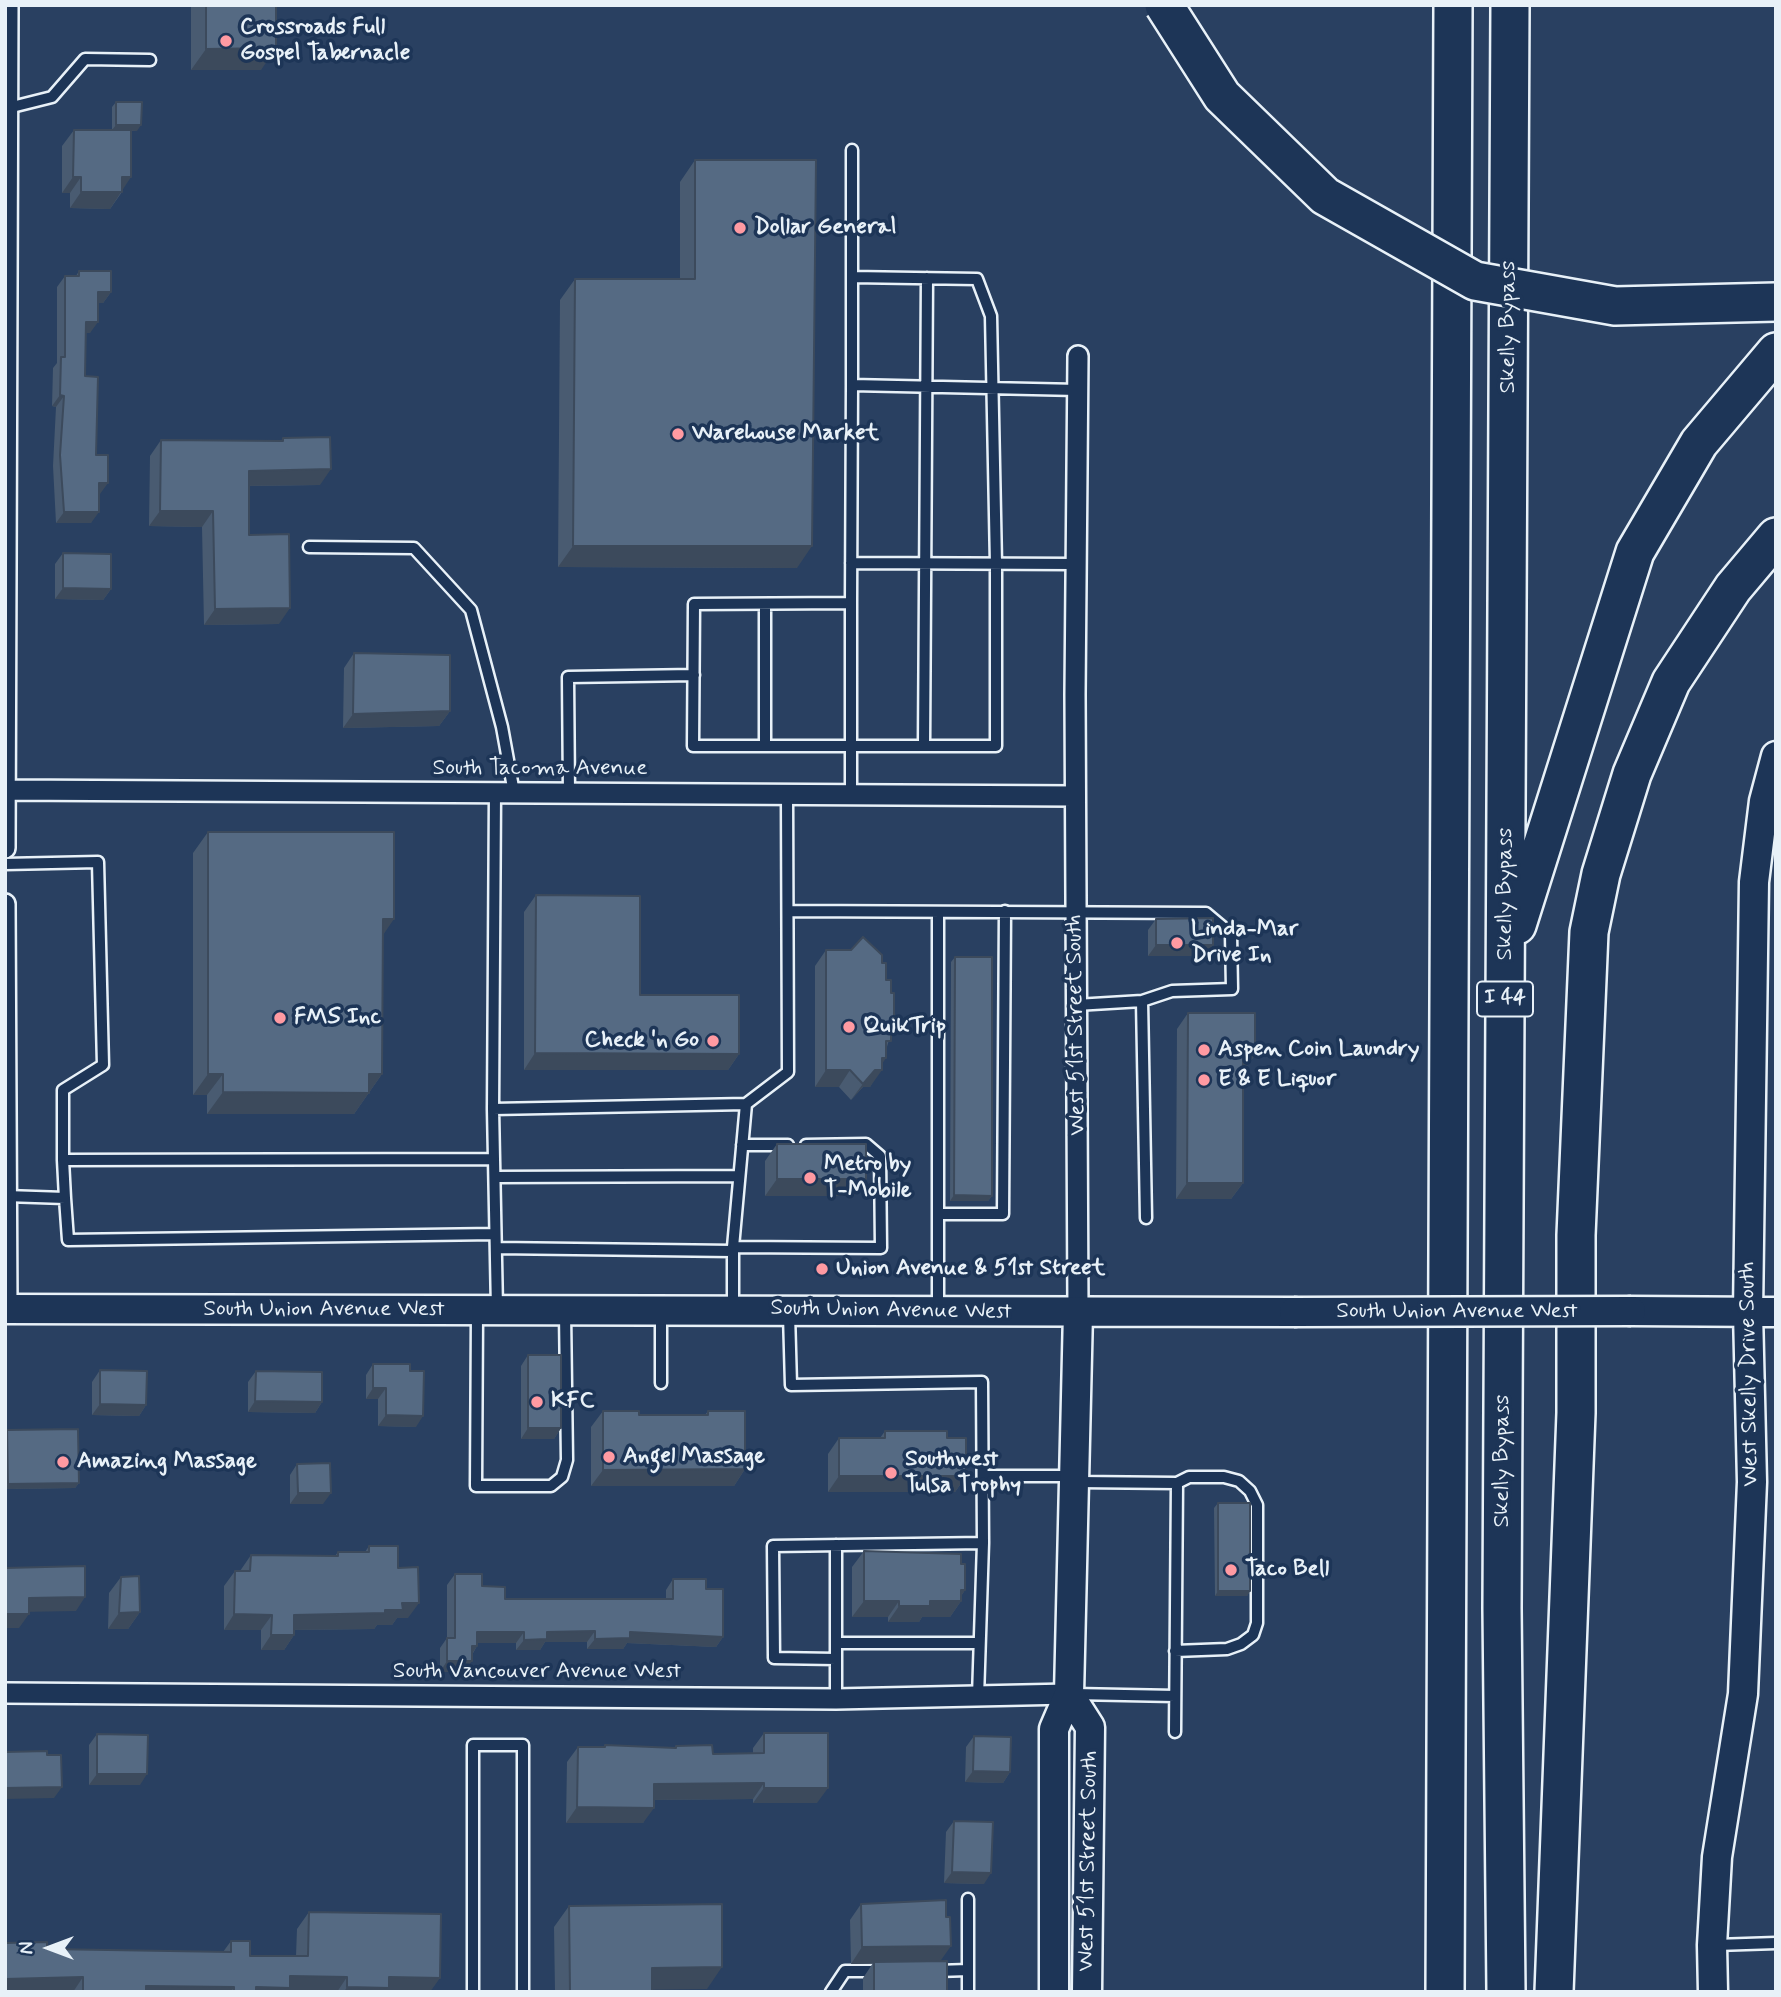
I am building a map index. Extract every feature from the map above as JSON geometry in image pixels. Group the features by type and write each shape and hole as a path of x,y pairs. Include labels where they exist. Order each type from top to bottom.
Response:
{"highway":[{"path":"1164,5 1222,96 1325,196 1475,281 1615,306 1776,302"},
{"name":"I 44","path":"1445,1992 1453,5"},
{"name":"Skelly Bypass","path":"1506,1992 1503,1622 1510,5"},
{"path":"1506,959 1635,552 1699,443 1776,352"},
{"path":"1554,1992 1576,1413 1576,1235 1589,932 1601,874 1650,730 1671,682 1733,588 1776,537"}],"street":[{"path":"5,848 8,5"},
{"name":"West 51st Street South","path":"1054,1992 1054,1729 1069,1694 1077,1312 1077,356"},
{"name":"West Skelly Drive South","path":"1713,1992 1712,1945 1717,1857 1743,1694 1762,1312 1754,882 1764,801 1776,756"},
{"name":"South Tacoma Avenue","path":"5,790 1075,796"},
{"path":"5,904 6,1309"},
{"name":"South Union Avenue West","path":"6,1309 1762,1312"},
{"name":"South Vancouver Avenue West","path":"5,1693 836,1699 1069,1694"},
{"name":"West 51st Street South","path":"1069,1694 1090,1727 1087,1992"}],"lane":[{"path":"8,108 52,97 85,59 150,60"},
{"path":"851,795 852,150"},
{"path":"851,603 694,604 693,746 996,746 996,564 990,388 991,316 977,279 852,277"},
{"path":"924,746 927,278"},
{"path":"852,386 1077,390"},
{"path":"309,547 414,548 471,610 502,727 504,793 493,1109 496,1248 487,1310 476,1486 551,1486 562,1477 567,1460 565,1310"},
{"path":"851,563 1075,564"},
{"path":"765,604 765,746"},
{"path":"569,793 568,677 694,675"},
{"path":"493,1109 746,1104 788,1072 787,795"},
{"path":"5,864 98,862 103,1065 63,1090 63,1160 68,1240 495,1234"},
{"path":"788,911 1206,913 1231,934 1232,989 1172,991 1142,1001 1076,1005"},
{"path":"938,1214 1003,1214 1005,911"},
{"path":"938,912 938,1311"},
{"path":"1142,1001 1146,1218"},
{"path":"733,1310 733,1249 746,1104"},
{"path":"496,1248 881,1248 880,1156 866,1144 742,1145"},
{"path":"63,1160 494,1159"},
{"path":"495,1177 739,1176"},
{"path":"6,1196 65,1198"},
{"path":"662,1310 662,1383"},
{"path":"789,1310 791,1385 982,1382 983,1543 978,1698"},
{"path":"983,1476 1177,1483 1189,1477 1224,1477 1239,1481 1250,1491 1257,1505 1257,1623 1253,1635 1241,1644 1227,1649 1175,1651"},
{"path":"1175,1731 1177,1483"},
{"path":"836,1659 774,1658 773,1546 983,1543"},
{"path":"836,1545 836,1699"},
{"path":"836,1643 978,1643"},
{"path":"1069,1694 1175,1696"},
{"path":"473,1992 473,1745 523,1745 523,1992"},
{"path":"968,1899 968,1992"},
{"path":"1712,1945 1776,1943"},
{"path":"927,1970 968,1970"},
{"path":"831,1992 845,1971 886,1971"}],"building":[{"path":"206,5 276,5 276,48 206,49"},
{"path":"116,102 142,102 141,125 116,125"},
{"path":"74,130 131,130 131,177 122,177 122,192 81,192 81,177 73,177"},
{"name":"Warehouse Market","path":"695,160 816,160 812,546 573,546 575,279 695,279"},
{"path":"79,271 111,271 111,292 98,292 98,322 86,322 85,376 98,377 96,455 108,455 108,483 99,483 99,512 64,512 60,455 64,396 60,395 61,357 65,357 65,276 79,276"},
{"path":"330,437 331,469 249,471 249,535 289,534 290,608 215,609 213,511 160,511 161,440 283,441 283,438"},
{"path":"63,553 111,554 111,589 63,588"},
{"path":"354,653 450,655 450,711 353,714"},
{"name":"FMS Inc","path":"208,832 394,832 394,919 383,919 382,1074 369,1074 369,1093 223,1092 223,1074 208,1074"},
{"path":"536,895 640,896 640,995 739,995 739,1054 535,1053"},
{"path":"1213,918 1213,945 1156,945 1156,919"},
{"name":"QuikTrip","path":"863,937 882,955 882,963 886,963 886,980 891,980 891,993 894,993 894,1028 891,1028 891,1041 886,1041 886,1058 882,1058 882,1070 875,1070 863,1084 850,1070 826,1070 826,950 851,950"},
{"name":"QuikTrip","path":"955,957 992,957 992,1196 954,1195"},
{"path":"1188,1013 1255,1013 1255,1055 1243,1055 1243,1183 1187,1183"},
{"path":"777,1144 866,1144 866,1179 777,1179"},
{"name":"KFC","path":"528,1355 561,1355 561,1428 528,1428"},
{"path":"373,1364 410,1364 410,1371 424,1371 423,1416 386,1415 386,1388 373,1388"},
{"path":"100,1370 147,1371 146,1405 100,1404"},
{"path":"256,1371 322,1372 322,1402 255,1401"},
{"path":"603,1411 639,1411 639,1415 708,1415 708,1411 745,1411 745,1469 603,1470"},
{"path":"78,1429 79,1483 8,1484 7,1430"},
{"path":"885,1431 947,1431 947,1438 966,1438 966,1476 839,1476 839,1438 885,1438"},
{"path":"330,1463 331,1493 298,1493 297,1464"},
{"name":"Taco Bell","path":"1218,1503 1250,1503 1250,1591 1218,1591"},
{"path":"369,1546 398,1546 398,1568 418,1567 419,1603 402,1603 403,1610 385,1610 385,1613 294,1615 294,1635 271,1635 272,1615 234,1614 235,1571 250,1571 251,1555 338,1556 338,1552 369,1552"},
{"path":"864,1551 961,1554 961,1564 965,1564 965,1590 961,1590 961,1601 930,1601 930,1606 899,1606 899,1601 864,1601"},
{"path":"85,1566 85,1597 29,1598 29,1614 5,1614 5,1568"},
{"path":"455,1574 482,1574 482,1586 505,1587 505,1599 673,1599 673,1579 706,1579 706,1589 723,1589 723,1637 630,1632 630,1638 595,1639 595,1631 547,1632 547,1639 524,1640 524,1632 477,1632 477,1646 472,1646 472,1661 447,1661 447,1638 455,1638"},
{"path":"139,1576 140,1612 119,1613 121,1577"},
{"path":"764,1733 828,1733 828,1788 764,1788 764,1783 654,1784 654,1808 577,1807 578,1747 605,1745 676,1748 712,1745 713,1754 764,1753"},
{"path":"97,1734 148,1735 147,1774 97,1774"},
{"path":"974,1736 1011,1737 1010,1772 973,1771"},
{"path":"47,1751 47,1755 61,1755 62,1787 5,1788 5,1752"},
{"path":"954,1821 993,1822 991,1873 952,1872"},
{"path":"946,1900 946,1917 950,1917 951,1946 862,1947 861,1904"},
{"path":"722,1904 722,1967 652,1968 652,1992 570,1992 569,1906"},
{"path":"309,1912 441,1914 440,1978 389,1977 389,1988 347,1987 347,1977 290,1976 290,1988 256,1987 256,1992 234,1992 234,1987 146,1986 146,1992 83,1992 83,1977 5,1979 5,1943 47,1942 47,1949 231,1952 231,1941 250,1941 250,1956 308,1956"},
{"path":"947,1961 947,1992 874,1992 874,1962"}],"place":[{"name":"Crossroads Full Gospel Tabernacle","path":"226,41"},
{"name":"Dollar General","path":"740,228"},
{"name":"Warehouse Market","path":"678,434"},
{"name":"Linda-Mar Drive In","path":"1177,943"},
{"name":"FMS Inc","path":"280,1018"},
{"name":"QuikTrip","path":"849,1027"},
{"name":"Check 'n Go","path":"713,1041"},
{"name":"Aspen Coin Laundry","path":"1204,1050"},
{"name":"E & E Liquor","path":"1204,1080"},
{"name":"Metro by T-Mobile","path":"810,1178"},
{"name":"Union Avenue & 51st Street","path":"822,1269"},
{"name":"KFC","path":"537,1402"},
{"name":"Angel Massage","path":"609,1457"},
{"name":"Amazing Massage","path":"63,1462"},
{"name":"Southwest Tulsa Trophy","path":"891,1473"},
{"name":"Taco Bell","path":"1231,1570"}]}
